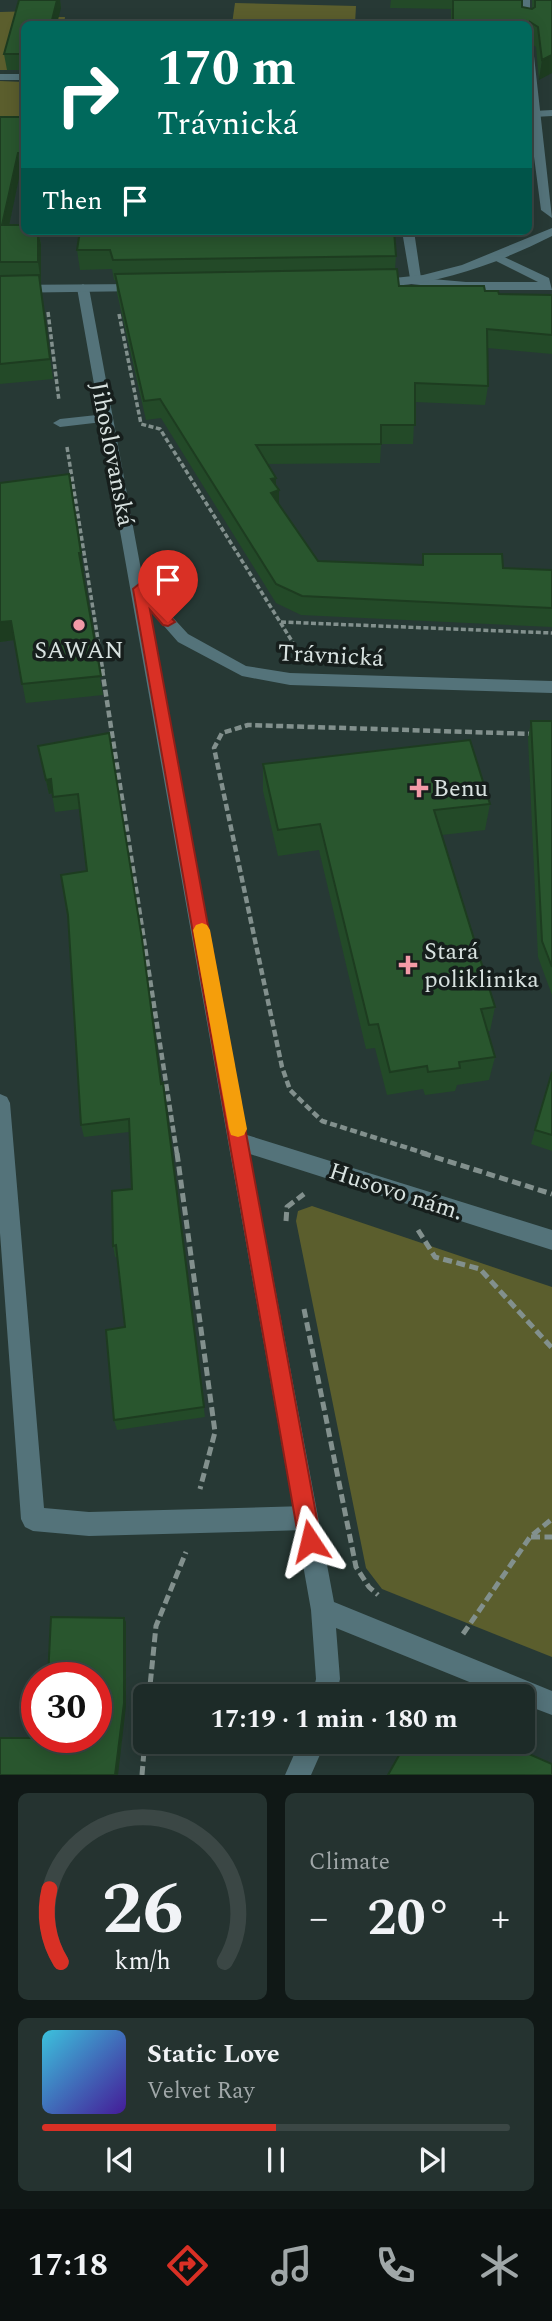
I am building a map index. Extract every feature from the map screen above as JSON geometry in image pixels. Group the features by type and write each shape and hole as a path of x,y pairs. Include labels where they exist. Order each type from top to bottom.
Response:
{"street":[{"path":"525,0 527,21"},
{"path":"0,77 21,77"},
{"path":"532,114 552,113"},
{"path":"532,120 547,210 552,215"},
{"path":"357,285 415,281 457,272 498,258 552,231"},
{"path":"409,235 415,281"},
{"path":"498,258 528,275 552,284"},
{"path":"415,281 466,286 552,284"},
{"name":"Jihoslovanská","path":"83,288 323,1610 327,1684"},
{"path":"0,289 152,288"},
{"path":"61,423 106,418"},
{"name":"Trávnická","path":"139,589 183,638 242,671 290,679 552,687"},
{"path":"0,1102 33,1519 89,1524 306,1518"},
{"name":"Husovo nám.","path":"240,1142 552,1240"},
{"path":"323,1610 552,1703"},
{"path":"298,1775 307,1754"}],"path":[{"path":"47,306 61,423 160,1032 215,1432 191,1520 187,1552 156,1626 150,1684"},
{"path":"117,307 141,424 160,429 295,646 290,679"},
{"path":"280,622 552,633"},
{"path":"538,734 248,725 222,731 214,748 282,1067 290,1090 322,1121 552,1194"},
{"path":"289,1235 287,1206 304,1194 316,1194"},
{"path":"407,1226 420,1231 435,1257 481,1269 552,1348"},
{"path":"302,1301 356,1567 369,1587 379,1596"},
{"path":"447,1660 530,1536 552,1519"},
{"path":"530,1536 552,1537"},
{"path":"451,1629 476,1639"},
{"path":"142,1775 144,1754"}],"green space":[{"path":"235,3 356,6 355,21 232,21"},
{"path":"35,11 35,17 65,17 64,21 21,21 21,33 8,70 0,70 0,12"},
{"path":"0,81 21,82 21,120 0,121"},
{"path":"312,1206 552,1287 552,1657 382,1589 366,1568 296,1221 298,1211"}],"building":[{"path":"19,0 57,0 52,21 21,21 21,54 4,54"},
{"path":"453,0 522,0 522,7 532,9 535,7 535,0 552,0 552,55 542,60 538,27 532,21 453,21"},
{"path":"0,117 21,117 21,153 18,153 2,225 21,225 21,235 38,235 38,262 0,262"},
{"path":"79,235 394,235 396,256 113,260 110,250 77,250"},
{"path":"397,269 399,286 484,286 485,291 498,291 499,294 552,295 552,335 487,329 488,386 415,383 415,425 381,425 381,444 256,445 276,478 271,479 279,490 271,493 318,561 423,565 423,554 502,554 503,568 552,570 552,608 302,596 276,584 160,399 144,401 115,274"},
{"path":"39,275 50,359 0,364 0,276"},
{"path":"69,474 79,553 101,676 22,684 11,621 0,622 0,483"},
{"path":"531,721 552,721 552,967 542,941"},
{"path":"109,733 142,939 161,1084 163,1083 204,1407 114,1420 106,1330 125,1327 116,1245 113,1246 112,1191 132,1189 129,1119 81,1125 68,915 61,875 87,871 78,794 53,797 51,779 46,780 38,746"},
{"name":"Stará poliklinika","path":"470,740 490,804 434,810 495,1007 481,1009 495,1057 459,1062 460,1068 428,1072 427,1066 390,1072 378,1024 369,1025 320,824 278,830 263,764"},
{"path":"552,1072 552,1135 535,1130"},
{"path":"51,1617 124,1618 124,1703 115,1775 0,1775 0,1738 21,1738 21,1753 112,1753 112,1662 49,1662"},
{"path":"400,1754 529,1754 552,1764 552,1775 388,1775"}],"slow traffic":[{"path":"202,930 238,1129"}],"place":[{"name":"SAWAN","path":"79,625"},
{"name":"Benu","path":"419,788"},
{"name":"Stará poliklinika","path":"408,965"}],"route":[{"path":"168,622 139,589 310,1541"}]}
